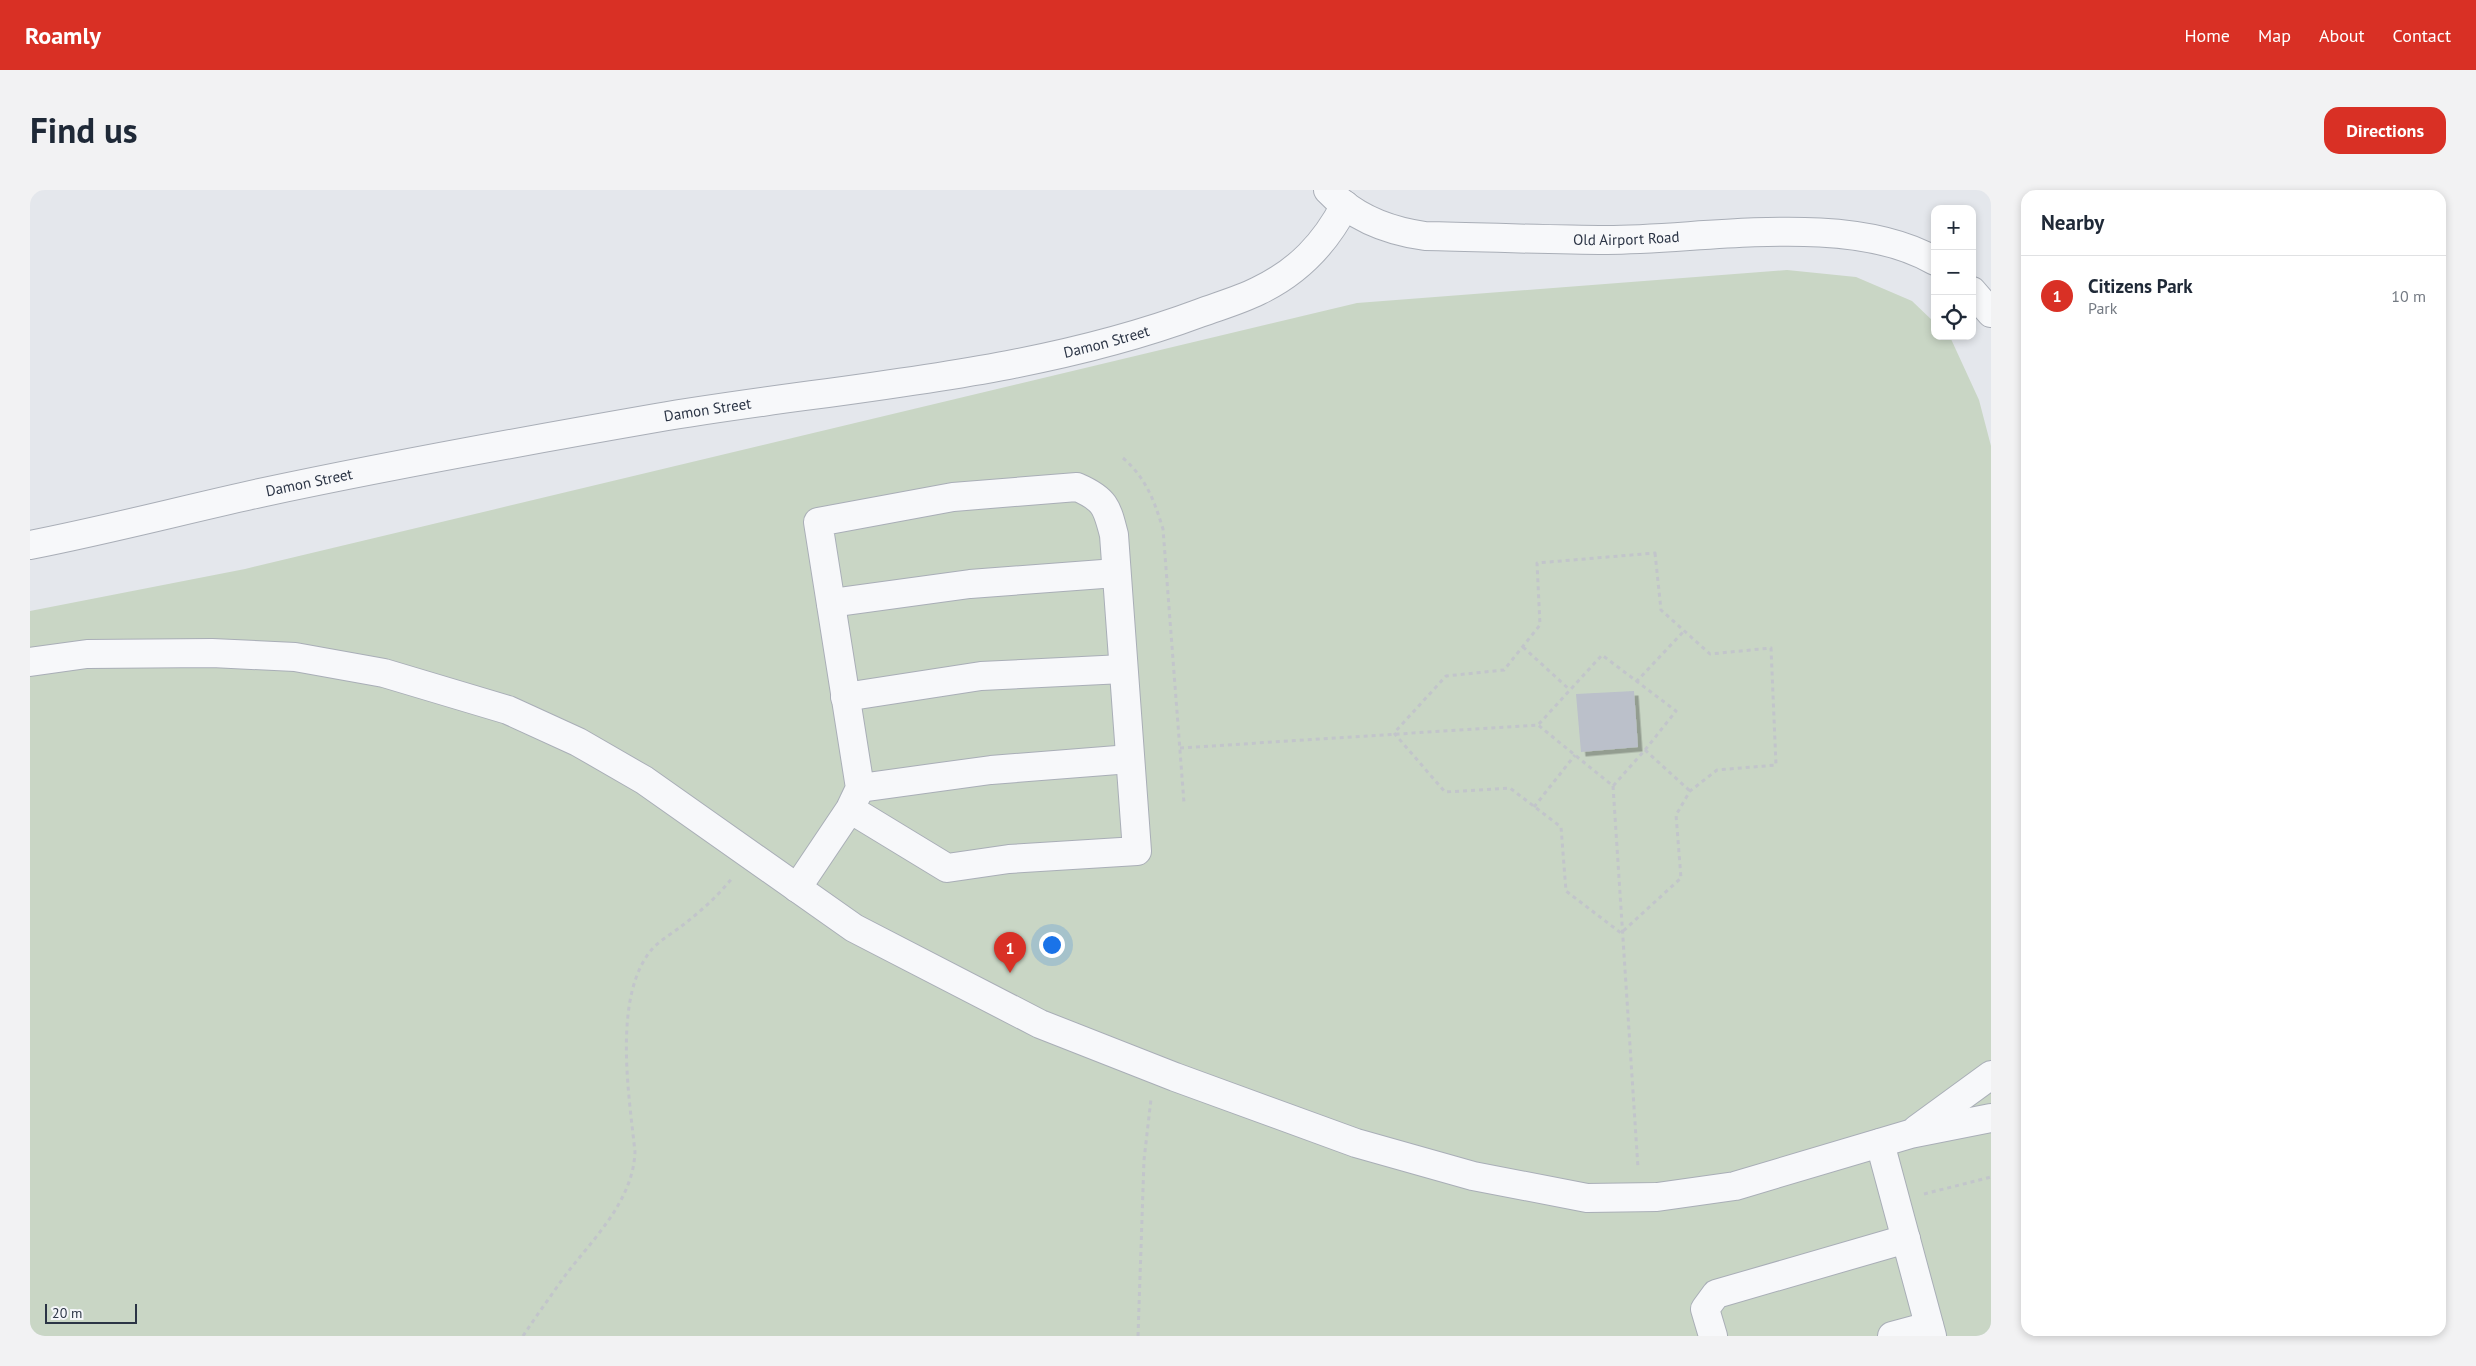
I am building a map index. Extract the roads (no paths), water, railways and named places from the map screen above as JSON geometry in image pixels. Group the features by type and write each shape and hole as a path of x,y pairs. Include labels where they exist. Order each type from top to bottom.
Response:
{"street":[{"name":"Old Airport Road","path":"1337,198 1376,224 1401,233 1425,236 1608,240 1770,233 1849,234 1897,245 1931,259"},
{"name":"Damon Street","path":"30,546 259,493 463,453 659,418 1014,366 1149,332 1254,293 1274,284 1296,269 1316,250 1333,229 1337,198"},
{"path":"1976,295 1991,313"},
{"path":"797,888 855,799 845,697 818,522 953,497 1077,487 1094,494 1107,508 1114,536 1137,851 1009,859 947,868 855,799"},
{"path":"831,603 970,584 1116,573"},
{"path":"30,662 87,654 212,653 295,657 384,673 508,710 578,742 644,780 854,928 1040,1024 1154,1069 1356,1143 1473,1176 1587,1198 1657,1197 1735,1186 1910,1134 1991,1118"},
{"path":"845,697 981,676 1123,669"},
{"path":"855,799 991,770 1130,759"},
{"path":"1910,1134 1991,1075"},
{"path":"1880,1143 1930,1331 1892,1336"},
{"path":"1713,1336 1705,1309 1716,1294 1906,1239"}],"place":[{"name":"Citizens Park","path":"1010,973"}]}
